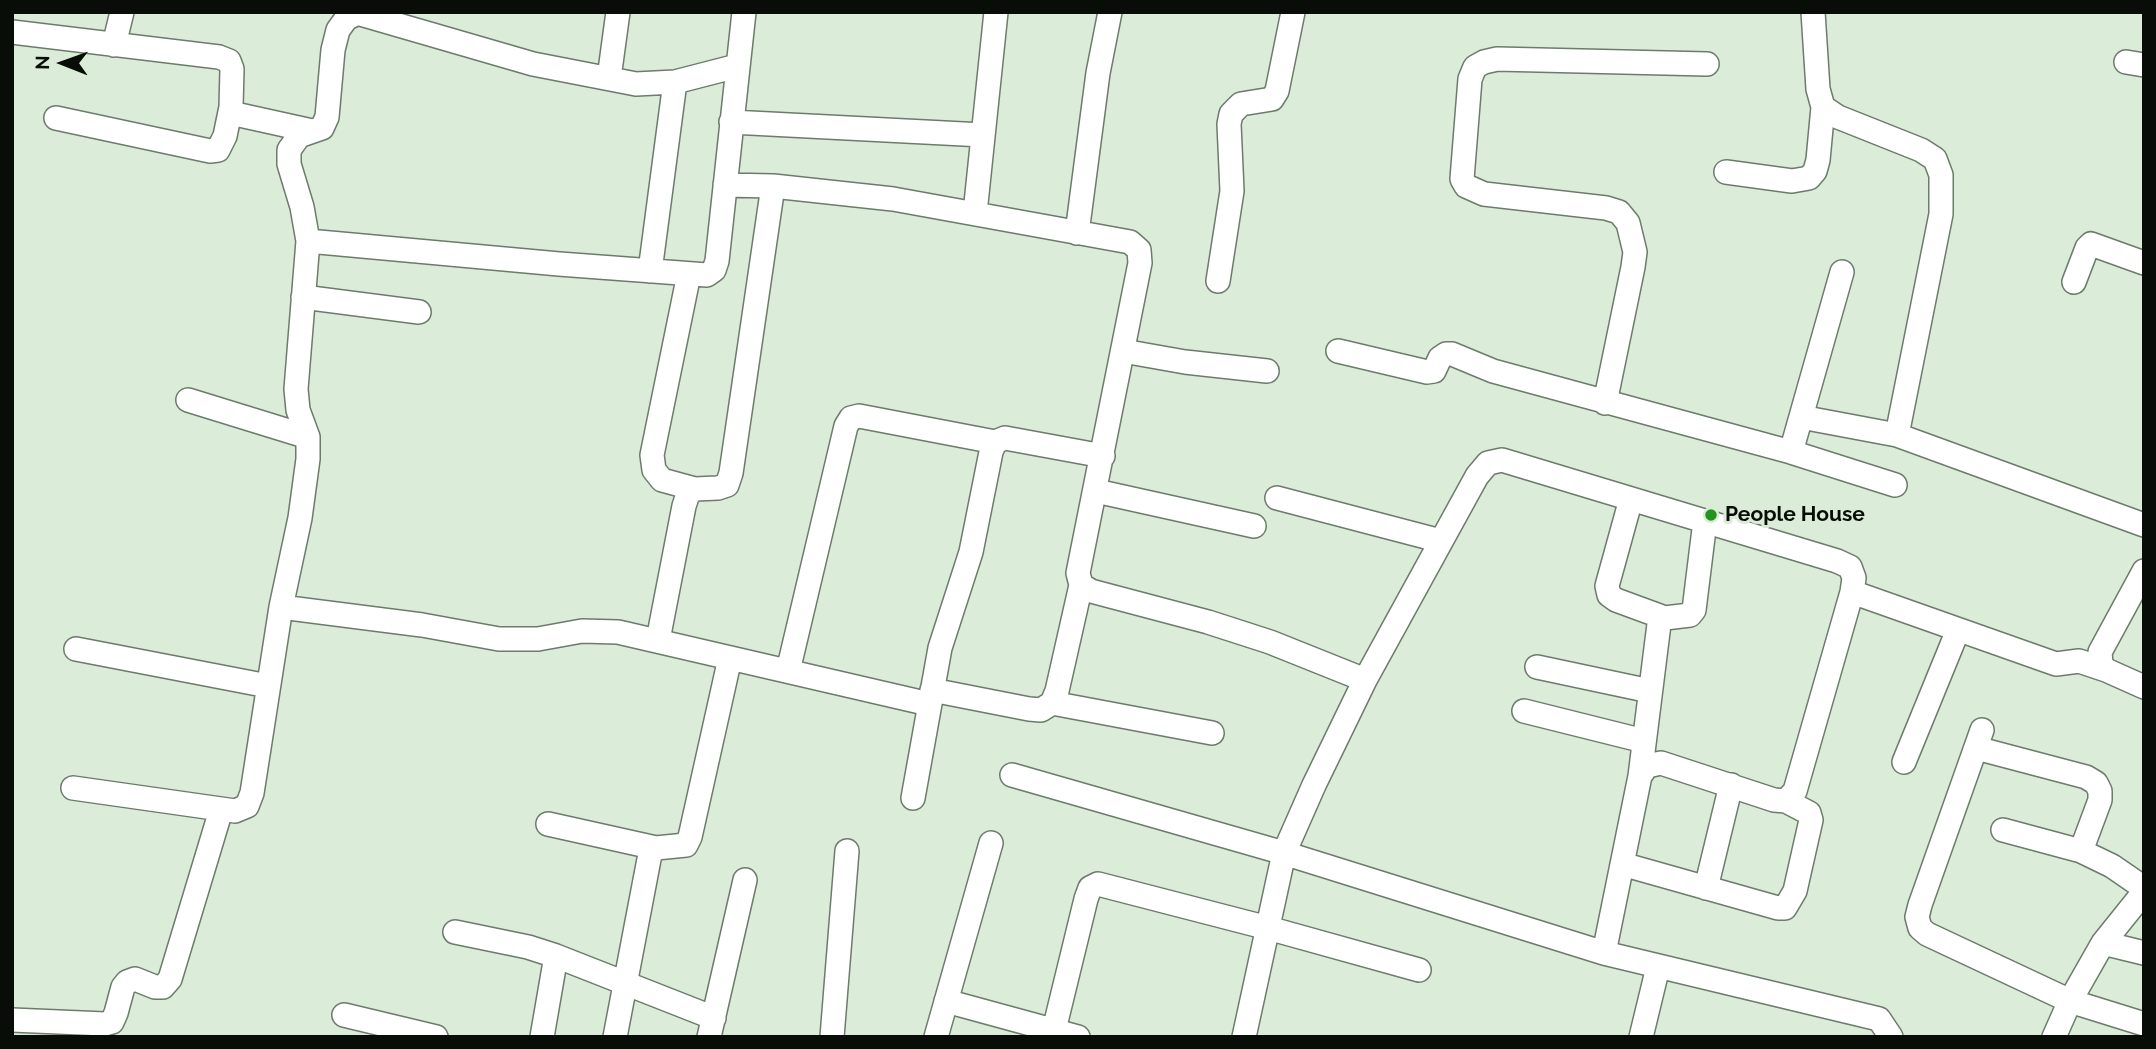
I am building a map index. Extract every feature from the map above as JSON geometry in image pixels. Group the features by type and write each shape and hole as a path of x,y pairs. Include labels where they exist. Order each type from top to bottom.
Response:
{"street":[{"path":"114,45 122,12"},
{"path":"609,78 618,12"},
{"path":"308,241 707,275 714,271 744,12"},
{"path":"975,213 996,12"},
{"path":"1077,233 1098,73 1110,12"},
{"path":"1219,281 1232,191 1229,124 1231,114 1241,104 1272,99 1277,91 1293,12"},
{"path":"1726,173 1792,181 1809,178 1815,171 1823,107 1818,89 1813,12"},
{"path":"73,788 235,811 247,806 252,793 281,607 300,518 308,459 308,437 298,410 296,389 308,241 302,206 289,164 289,150 299,136 322,128 327,117 333,50 338,30 346,19 357,13 412,20 533,64 636,84 674,82 737,66"},
{"path":"12,32 219,57 229,61 232,69 231,107 218,150 210,151 56,118"},
{"path":"1605,402 1633,267 1634,252 1628,223 1619,212 1606,208 1484,194 1466,186 1462,179 1470,79 1475,67 1497,59 1707,64"},
{"path":"650,271 674,82"},
{"path":"231,107 235,114 312,131"},
{"path":"1823,107 1838,117 1921,150 1935,159 1941,175 1941,214 1897,436"},
{"path":"731,122 983,135"},
{"path":"281,607 410,623 499,639 538,639 597,630 658,640 788,671 931,697 1041,710 1052,703 1081,585 1078,573 1140,262 1139,250 1130,242 893,198 773,186 725,185"},
{"path":"689,274 652,455 654,470 662,480 695,489 718,488 727,485 731,473 773,186"},
{"path":"2074,282 2091,244 2144,263"},
{"path":"1791,452 1842,272"},
{"path":"303,297 419,312"},
{"path":"1123,351 1185,362 1267,371"},
{"path":"1338,351 1427,372 1434,371 1440,358 1452,354 1493,371 1791,452 1895,485"},
{"path":"187,400 308,437"},
{"path":"788,671 846,426 851,418 859,415 995,442 1005,438 1103,456"},
{"path":"1801,417 1897,436 2144,525"},
{"path":"913,798 940,648 978,524 995,442"},
{"path":"1244,1037 1284,853 1365,680 1477,476 1488,463 1502,460 1838,561 1850,567 1854,578 1852,592 1795,791 1786,801"},
{"path":"658,640 684,506 688,494 695,489"},
{"path":"1096,491 1254,526"},
{"path":"1278,498 1441,541"},
{"path":"1631,499 1607,586 1609,595 1665,618 1689,615 1695,610 1705,521"},
{"path":"2106,670 2101,664 2100,652 2144,571"},
{"path":"1081,585 1091,591 1270,642 1365,680"},
{"path":"1852,592 2056,664 2079,661 2144,687"},
{"path":"1604,953 1640,776 1659,624 1665,618"},
{"path":"1904,762 1958,630"},
{"path":"76,649 268,686"},
{"path":"548,824 656,848 686,845 691,837 730,658"},
{"path":"1536,667 1650,691"},
{"path":"1052,703 1212,733"},
{"path":"1524,711 1644,741"},
{"path":"2081,851 2100,800 2096,783 1979,739 1920,905 1917,918 1920,928 1927,934 2070,1000 2144,1024"},
{"path":"1622,864 1786,908 1795,891 1811,820 1809,813 1786,801 1774,800 1661,762 1647,766 1640,776"},
{"path":"1012,775 1284,853 1604,953 1879,1019 1891,1037"},
{"path":"1706,888 1731,785"},
{"path":"12,1020 105,1024 112,1021 127,982 135,979 155,987 163,987 170,979 221,810"},
{"path":"2003,830 2081,851 2112,866 2144,890 2103,943 2070,1000 2054,1037"},
{"path":"936,1037 991,843"},
{"path":"615,1037 647,865 656,848"},
{"path":"832,1037 847,851"},
{"path":"455,932 528,947 556,956 626,984 711,1027 744,880"},
{"path":"1054,1030 1086,899 1090,888 1098,884 1419,970"},
{"path":"2103,943 2144,953"},
{"path":"542,1037 556,956"},
{"path":"1641,1037 1658,967"},
{"path":"946,1001 1077,1037"},
{"path":"344,1015 436,1037"}],"place":[{"name":"People House","path":"1711,515"}]}
